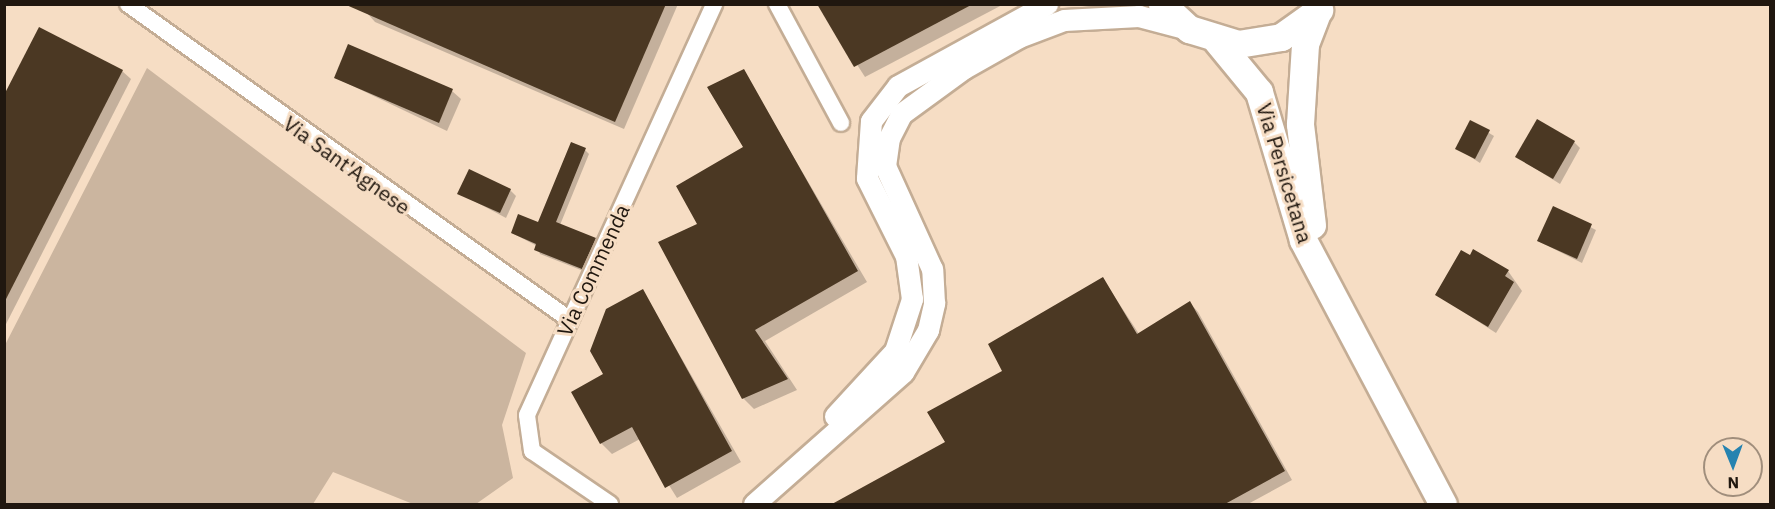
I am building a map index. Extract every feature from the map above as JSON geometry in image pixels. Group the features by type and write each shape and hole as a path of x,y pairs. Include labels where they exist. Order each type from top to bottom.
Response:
{"main road":[{"path":"1162,4 1189,29 1217,41 1260,43 1300,27 1320,9"},
{"name":"Via Persicetana","path":"1320,9 1305,44 1300,124 1305,192 1324,282"},
{"name":"Via Persicetana","path":"1217,41 1259,92 1288,201 1324,282 1443,504"}],"street":[{"name":"Via Sant'Agnese","path":"128,4 570,320"},
{"name":"Via Commenda","path":"610,504 544,462 526,433 527,415 714,4"},
{"path":"777,4 841,123"},
{"path":"776,483 895,351 911,312 908,263 867,178 871,121 898,86 1047,4"},
{"path":"754,504 903,372 928,330 934,303 932,269 885,166 889,138 901,114 964,68 1019,37 1064,20 1139,16 1189,29"}],"shaded area":[{"path":"147,68 526,353 502,425 513,478 476,504 413,504 333,472 313,504 5,504 5,345"}],"building":[{"path":"344,4 666,4 615,122"},
{"path":"817,4 973,4 854,67"},
{"path":"39,27 123,70 4,303 4,95"},
{"path":"348,44 453,89 439,123 334,78"},
{"path":"744,69 858,271 755,330 788,379 742,399 658,242 697,224 676,186 743,147 707,87"},
{"path":"1537,119 1575,141 1553,179 1515,157"},
{"path":"1470,120 1490,130 1475,159 1455,149"},
{"path":"571,142 586,148 556,222 596,238 582,269 534,250 536,244 511,233 518,214 538,222"},
{"path":"469,169 511,189 500,213 457,194"},
{"path":"1553,206 1592,224 1577,259 1537,241"},
{"path":"1473,249 1509,270 1505,276 1514,282 1488,327 1435,295 1461,250 1470,255"},
{"path":"1103,277 1137,334 1190,301 1285,471 1225,504 832,504 945,442 927,412 1002,371 988,344"},
{"path":"643,289 732,451 665,488 632,427 600,444 571,392 603,374 590,351 606,309"}]}
